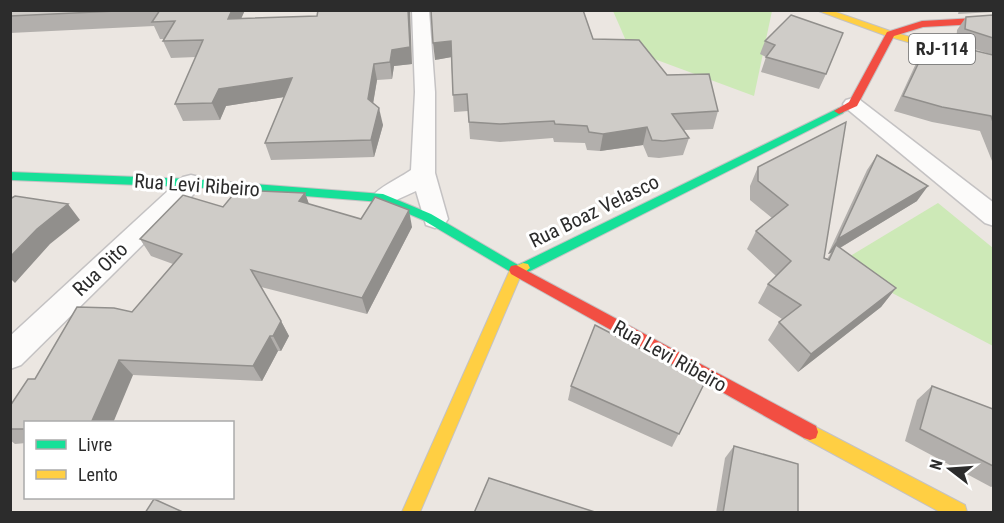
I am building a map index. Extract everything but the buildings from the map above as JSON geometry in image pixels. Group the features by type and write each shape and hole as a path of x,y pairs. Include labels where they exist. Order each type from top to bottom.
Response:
{"street":[{"path":"420,10 425,92 423,173 435,219"},
{"name":"RJ-114","path":"820,10 890,34 993,64"},
{"path":"993,20 922,24 890,34 853,104 993,218"},
{"name":"Rua Boaz Velasco","path":"411,513 516,272 853,104"},
{"path":"383,198 403,188 423,173"},
{"name":"Rua Levi Ribeiro","path":"10,176 191,183 383,198 435,219 516,272 958,513"},
{"name":"Rua Oito","path":"10,356 191,183"}],"green space":[{"path":"613,11 772,11 754,96 630,50"},
{"path":"938,203 993,248 993,346 837,264"}],"traffic: fast":[{"path":"523,268 839,111"},
{"path":"10,176 191,183 383,198 427,217 516,270"}],"traffic: slow":[{"path":"820,10 890,34 994,64"},
{"path":"411,512 516,272 523,268"},
{"path":"810,432 958,512"}],"traffic: jam":[{"path":"839,111 853,104 890,34 922,24 994,20"},
{"path":"516,270 810,432"}]}
